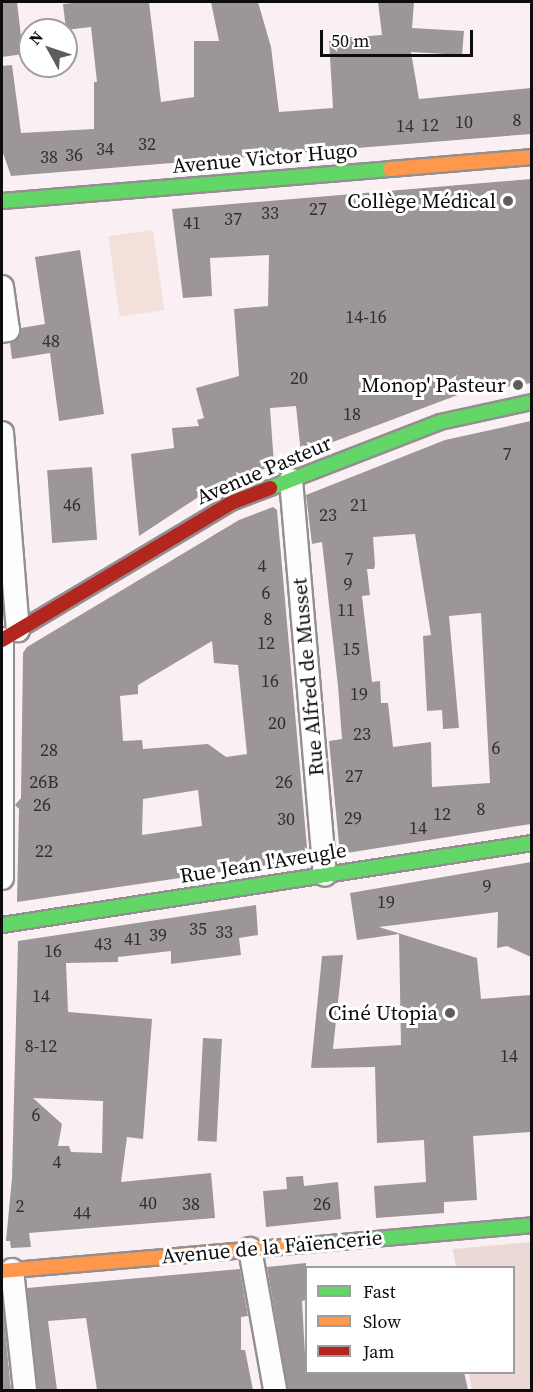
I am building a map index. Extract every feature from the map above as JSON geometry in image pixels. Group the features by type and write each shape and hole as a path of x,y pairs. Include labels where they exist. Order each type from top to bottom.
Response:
{"street":[{"name":"Avenue Victor Hugo","path":"2,201 531,157"},
{"path":"2,287 8,330 2,331"},
{"name":"Avenue Pasteur","path":"7,636 206,516 440,422 531,402"},
{"path":"2,434 7,636 2,878"},
{"name":"Rue Alfred de Musset","path":"291,480 325,875"},
{"name":"Rue Jean l'Aveugle","path":"2,925 531,843"},
{"name":"Avenue de la Faïencerie","path":"25,1390 7,1271 531,1225"},
{"path":"250,1249 275,1390"}],"shaded area":[{"path":"153,230 164,310 120,316 108,236"},
{"path":"531,1242 531,1390 472,1390 469,1374 515,1374 515,1266 456,1266 453,1249"}],"building":[{"path":"2,2 17,2 18,55 2,57"},
{"path":"149,2 161,102 194,97 194,41 219,41 211,2 258,2 271,47 279,112 333,108 329,39 382,35 378,2 414,2 412,28 464,31 462,55 411,52 419,99 531,88 531,134 11,176 2,150 2,66 12,65 21,133 94,129 94,82 97,82 91,27 78,29 78,18 65,18 63,4"},
{"path":"531,179 531,383 463,393 301,454 296,406 270,408 274,465 206,492 139,536 131,454 174,448 172,428 199,426 197,420 204,418 196,388 239,376 234,309 268,306 269,255 210,258 212,296 183,298 172,209"},
{"path":"80,250 104,414 59,421 50,353 12,359 10,343 20,335 21,328 45,324 35,257"},
{"path":"531,421 531,824 340,854 329,741 342,739 338,686 322,542 312,544 306,495 445,440","holes":["415,534 431,635 423,636 427,711 442,710 443,729 459,728 449,616 481,613 490,783 432,787 431,742 393,747 388,703 381,703 380,681 372,682 362,596 370,595 367,569 374,569 375,565 373,537"]},
{"path":"92,467 97,540 52,543 47,470"},
{"path":"273,507 277,510 308,859 17,902 19,809 15,805 21,798 23,653 27,647 239,520","holes":["212,641 214,663 238,665 247,754 226,757 208,744 143,749 142,740 123,741 120,696 138,694 138,685","198,790 202,826 142,835 143,799"]},
{"path":"531,862 531,957 507,946 497,948 498,912 379,927 477,958 481,999 531,995 531,1132 473,1136 477,1200 444,1202 444,1213 376,1218 374,1186 426,1182 424,1140 377,1143 375,1067 311,1068 322,956 343,955 333,1049 401,1045 399,934 357,940 350,893"},
{"path":"256,905 258,935 239,938 241,955 171,964 171,951 118,957 118,962 66,963 68,1012 152,1019 143,1139 127,1137 121,1182 211,1173 215,1218 29,1233 31,1247 11,1248 10,1241 6,1241 12,1178 18,941","holes":["33,1098 103,1101 102,1153 71,1152 69,1146 58,1146 62,1124"]},
{"path":"203,1038 222,1039 217,1142 198,1141"},
{"path":"303,1176 304,1186 338,1182 341,1219 266,1227 263,1191 287,1189 286,1177"},
{"path":"306,1263 305,1300 302,1301 305,1374 464,1374 468,1390 288,1390 267,1267"},
{"path":"240,1269 248,1316 241,1317 241,1350 245,1350 253,1390 97,1390 86,1318 48,1321 57,1390 38,1390 27,1288"},
{"path":"2,1298 11,1390 2,1390"}],"traffic: fast":[{"path":"2,201 390,169"},
{"path":"270,488 440,422 532,402"},
{"path":"2,925 532,843"},
{"path":"283,1247 532,1225"}],"traffic: slow":[{"path":"390,169 532,157"},
{"path":"2,1271 283,1247"}],"traffic: jam":[{"path":"2,640 231,503 270,488"}],"place":[{"name":"Collège Médical","path":"508,201"},
{"name":"Monop' Pasteur","path":"518,385"},
{"name":"Ciné Utopia","path":"450,1013"}]}
